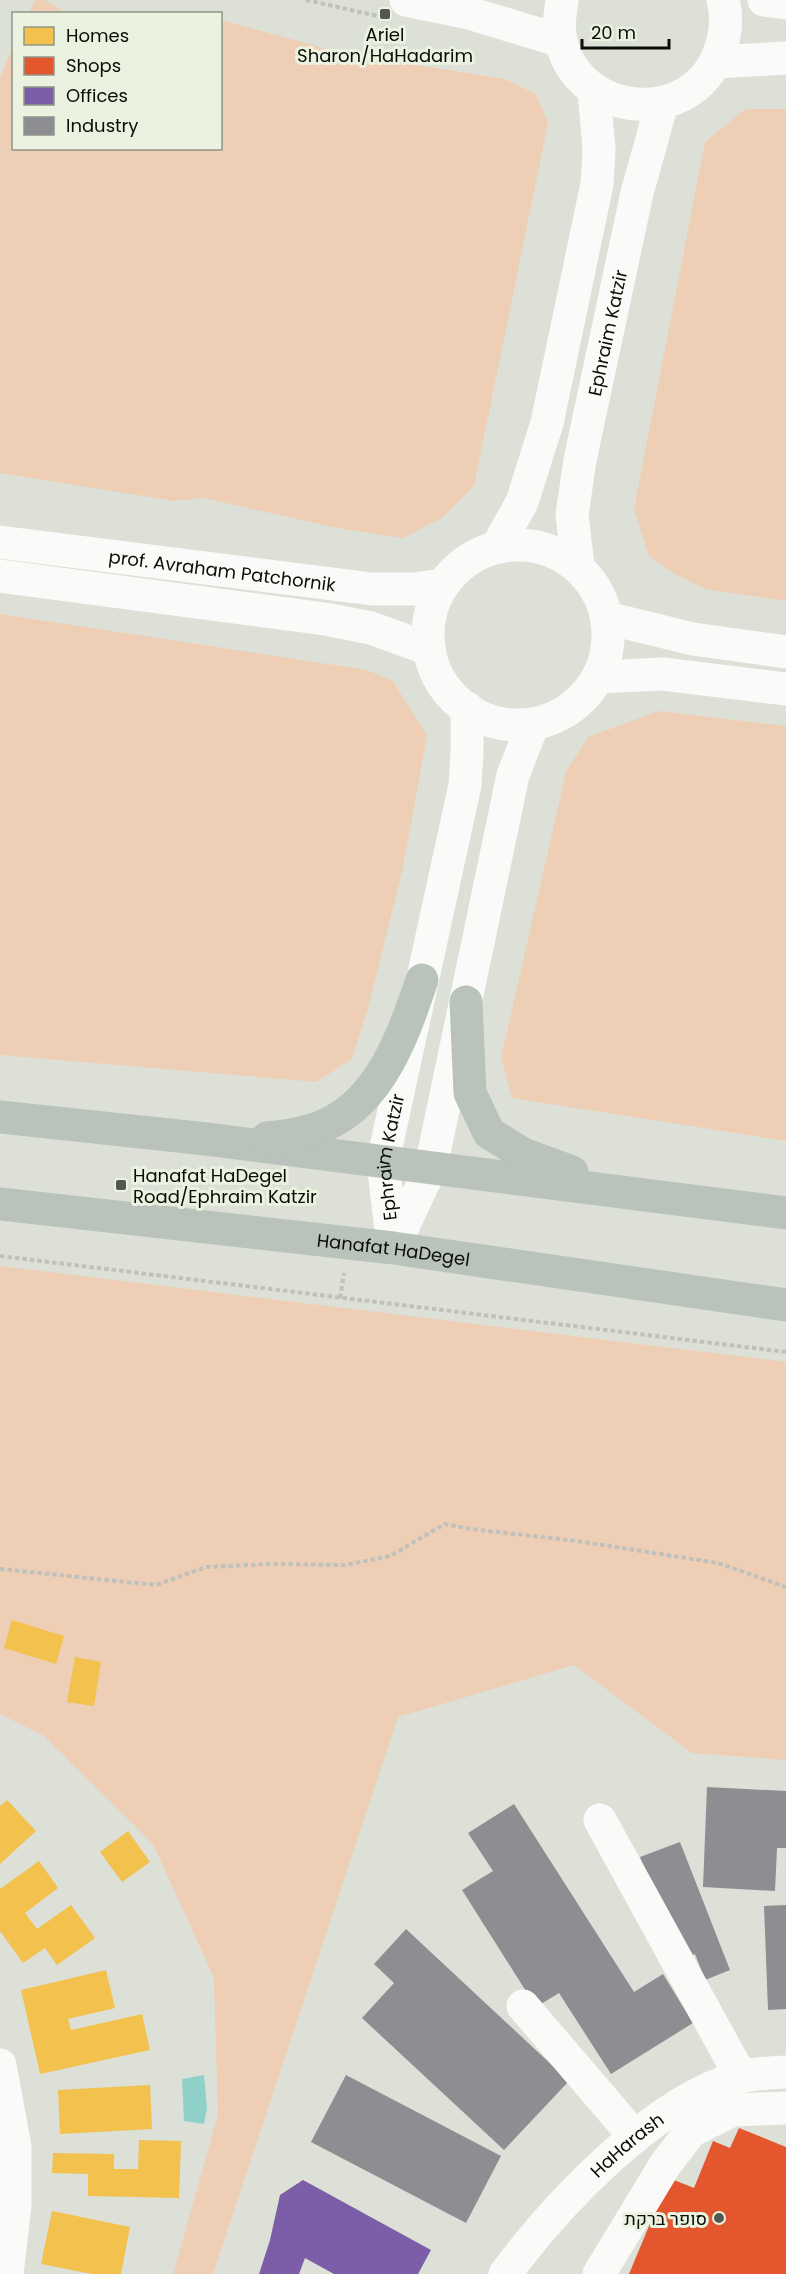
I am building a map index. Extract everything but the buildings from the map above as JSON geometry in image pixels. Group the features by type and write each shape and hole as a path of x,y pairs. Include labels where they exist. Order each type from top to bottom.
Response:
{"main road":[{"path":"206,1139 252,1140 294,1135 327,1124 354,1107 374,1085 391,1057 409,1019 422,980"},
{"path":"466,1002 470,1093 489,1133 523,1154 631,1192"},
{"path":"0,1117 206,1139 786,1213"},
{"name":"Hanafat HaDegel","path":"0,1204 393,1248 786,1305"}],"street":[{"path":"406,0 469,14 561,41"},
{"path":"562,0 559,20 561,41 568,60 579,77 594,90 615,101 638,105 662,103 683,95 702,81 716,62 725,39 726,13 723,0"},
{"path":"764,0 786,3"},
{"path":"716,62 786,58"},
{"path":"497,547 522,502 547,423 597,184 599,150 594,90"},
{"name":"Ephraim Katzir","path":"578,566 572,515 580,460 638,193 662,103"},
{"name":"prof. Avraham Patchornik","path":"0,542 372,589 413,589 442,585"},
{"path":"518,544 539,547 560,555 578,566 591,581 601,598 607,618 607,648 598,677 586,694 571,708 553,718 533,724 510,724 487,719 454,703 436,672 414,643 430,616 442,585 457,568 475,555 497,547 518,544"},
{"name":"prof. Avraham Patchornik","path":"0,576 325,619 371,628 414,643"},
{"path":"607,618 693,639 786,652"},
{"path":"598,677 663,674 786,689"},
{"name":"Ephraim Katzir","path":"393,1248 383,1161 465,785 467,755 454,703"},
{"name":"Ephraim Katzir","path":"393,1248 431,1167 513,775 533,724"},
{"path":"600,1820 734,2080"},
{"path":"523,2006 635,2137"},
{"path":"0,2065 15,2147 15,2206 7,2274"},
{"name":"HaHarash","path":"505,2274 530,2240 612,2156 635,2137 680,2105 734,2080 786,2072"},
{"path":"599,2274 665,2165 691,2131 733,2110 786,2108"}],"path":[{"path":"414,643 421,675 454,703"},
{"path":"340,1298 348,1244"},
{"path":"0,1256 786,1352"},
{"path":"0,1569 156,1585 206,1567 271,1564 345,1565 390,1556 445,1524 471,1529 577,1540 718,1563 786,1587"}],"shaded area":[{"path":"35,0 45,0 65,12 29,12"},
{"path":"222,20 342,53 505,79 536,94 548,123 474,486 443,517 403,538 337,528 204,498 174,501 0,473 0,77 12,49 12,150 222,150"},
{"path":"745,109 786,109 786,601 705,589 675,574 649,556 634,509 705,142"},
{"path":"0,614 367,670 393,681 427,736 403,867 368,1008 352,1059 316,1082 0,1055"},
{"path":"659,711 786,726 786,1141 512,1098 501,1058 566,772 588,737"},
{"path":"0,1266 786,1362 786,1760 692,1753 574,1665 398,1717 213,2274 173,2274 218,2115 214,1978 153,1844 44,1736 0,1714"}],"water":[{"path":"204,2075 207,2108 204,2124 184,2121 182,2079"}],"place":[{"name":"Ariel Sharon/HaHadarim","path":"385,14"},
{"name":"Hanafat HaDegel Road/Ephraim Katzir","path":"121,1185"},
{"name":"סופר ברקת","path":"719,2218"}]}
